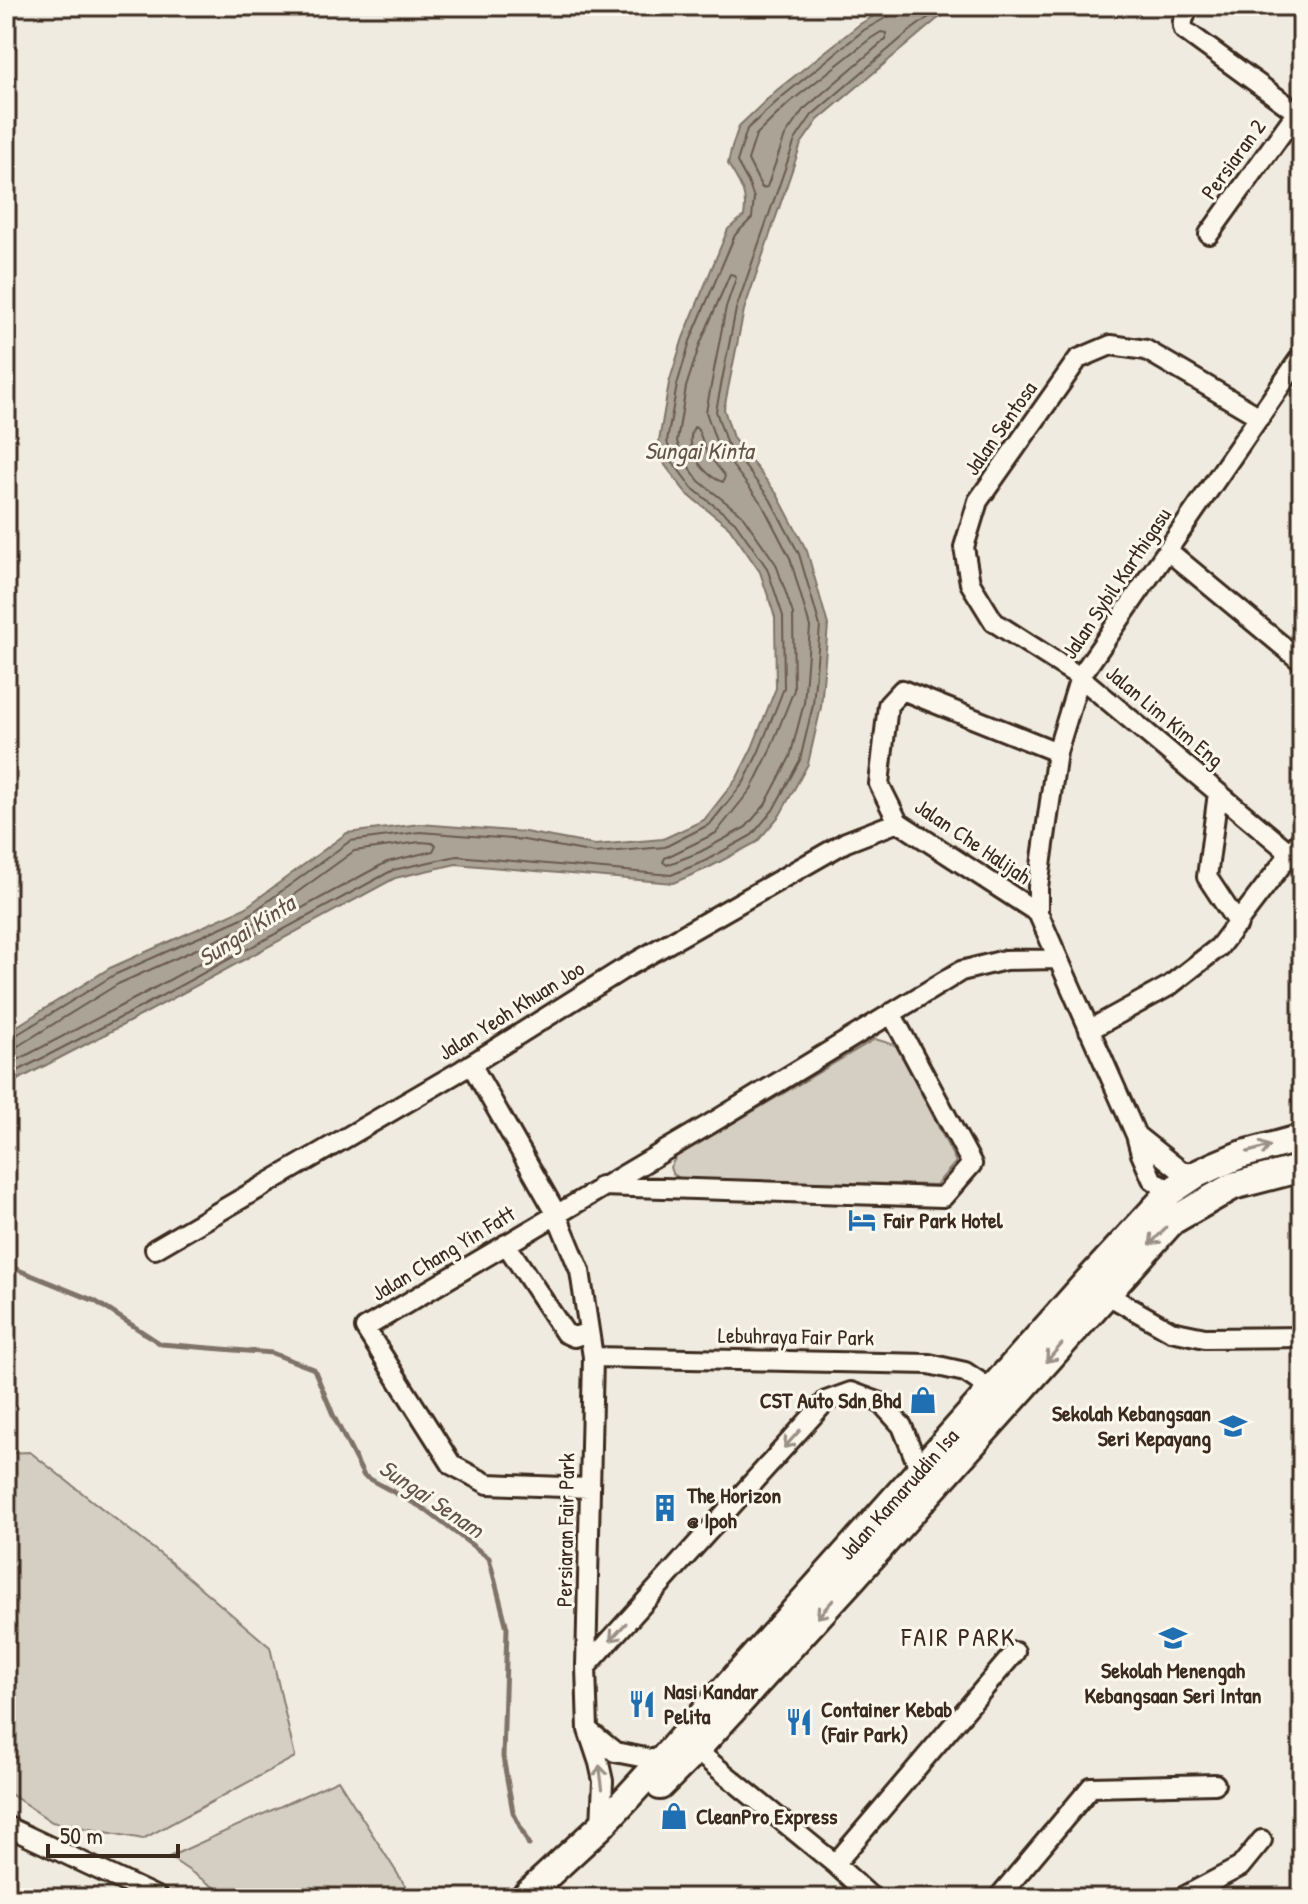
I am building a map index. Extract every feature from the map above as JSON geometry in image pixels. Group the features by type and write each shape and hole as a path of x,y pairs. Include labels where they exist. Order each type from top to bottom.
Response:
{"main road":[{"name":"Jalan Kamaruddin Isa","path":"530,1895 688,1744 991,1425 1170,1192 1197,1174 1240,1155 1302,1138"},
{"name":"Jalan Kamaruddin Isa","path":"530,1895 601,1826 661,1761 688,1744 992,1390 1097,1288 1172,1221 1233,1186 1302,1168"},
{"path":"1170,1192 1188,1195 1218,1182 1233,1186"}],"street":[{"path":"1186,13 1181,25 1184,30 1299,114"},
{"name":"Persiaran 2","path":"1209,234 1299,114"},
{"name":"Jalan Sentosa","path":"1080,677 994,622 970,583 964,547 978,501 1078,359 1111,345 1146,350 1260,417"},
{"name":"Jalan Sybil Karthigasu","path":"1170,1192 1152,1179 1136,1135 1038,913 1038,887 1057,752 1080,677 1302,355"},
{"path":"1167,550 1302,662"},
{"name":"Jalan Lim Kim Eng","path":"1080,677 1218,793 1296,846"},
{"name":"Jalan Che Halijah","path":"1038,913 898,822 879,784 888,705 902,690 1057,752"},
{"name":"Jalan Lim Kim Eng","path":"1218,793 1207,877 1238,924"},
{"name":"Jalan Yeoh Khuan Joo","path":"155,1249 471,1064 620,971 846,842 898,822"},
{"path":"1089,1030 1169,986 1219,947 1296,846"},
{"name":"Jalan Chang Yin Fatt","path":"589,1488 488,1484 452,1465 365,1328 961,971 1005,960 1058,959"},
{"path":"601,1186 943,1197 972,1164 891,1013"},
{"name":"Persiaran Fair Park","path":"471,1064 556,1213 580,1271 593,1357 586,1667 588,1730 603,1781 601,1826"},
{"name":"Jalan Sybil Karthigasu","path":"1136,1135 1181,1171 1197,1174"},
{"path":"506,1244 565,1333 574,1337 589,1332"},
{"path":"1097,1288 1171,1331 1205,1338 1302,1337"},
{"name":"Lebuhraya Fair Park","path":"593,1357 929,1364 965,1372 992,1390"},
{"path":"586,1667 826,1401 851,1392 881,1403 902,1426 920,1471"},
{"path":"835,1864 1015,1652"},
{"path":"588,1730 615,1752 661,1761"},
{"path":"688,1744 872,1898"},
{"path":"1001,1897 1091,1787 1215,1784"},
{"path":"6,1826 159,1898"},
{"path":"1181,1898 1240,1867 1262,1840"}],"shaded area":[{"path":"875,1039 898,1046 956,1162 936,1185 681,1179 672,1173 670,1167 676,1157"},
{"path":"30,1452 169,1561 270,1647 295,1757 143,1839 52,1822 6,1791 6,1453"},
{"path":"338,1780 413,1898 230,1898 169,1857"}],"water":[{"name":"Sungai Kinta","path":"891,6 959,6 936,20 818,120 801,144 744,310 724,409 733,438 777,494 807,551 828,625 821,707 808,764 780,815 757,842 673,883 456,864 395,878 6,1086 6,1033 110,968 245,908 347,833 420,824 525,832 595,845 663,839 704,820 737,778 776,688 775,617 760,572 729,527 687,494 665,465 659,441 669,383 683,338 728,229 744,216 744,195 728,164 739,126 777,90 860,24"}],"waterway":[{"name":"Sungai Senam","path":"6,1265 95,1301 161,1344 272,1353 314,1369 364,1476 423,1508 489,1558 507,1628 503,1757 513,1812 529,1845"}],"place":[{"name":"Fair Park Hotel","path":"862,1220"},
{"name":"CST Auto Sdn Bhd","path":"923,1400"},
{"name":"Sekolah Kebangsaan Seri Kepayang","path":"1233,1426"},
{"name":"The Horizon @ Ipoh","path":"665,1508"},
{"name":"Sekolah Menengah Kebangsaan Seri Intan","path":"1173,1638"},
{"name":"Nasi Kandar Pelita","path":"642,1704"},
{"name":"Container Kebab (Fair Park)","path":"799,1722"},
{"name":"CleanPro Express","path":"674,1816"}],"district":[{"name":"FAIR PARK","path":"959,1636"}]}
